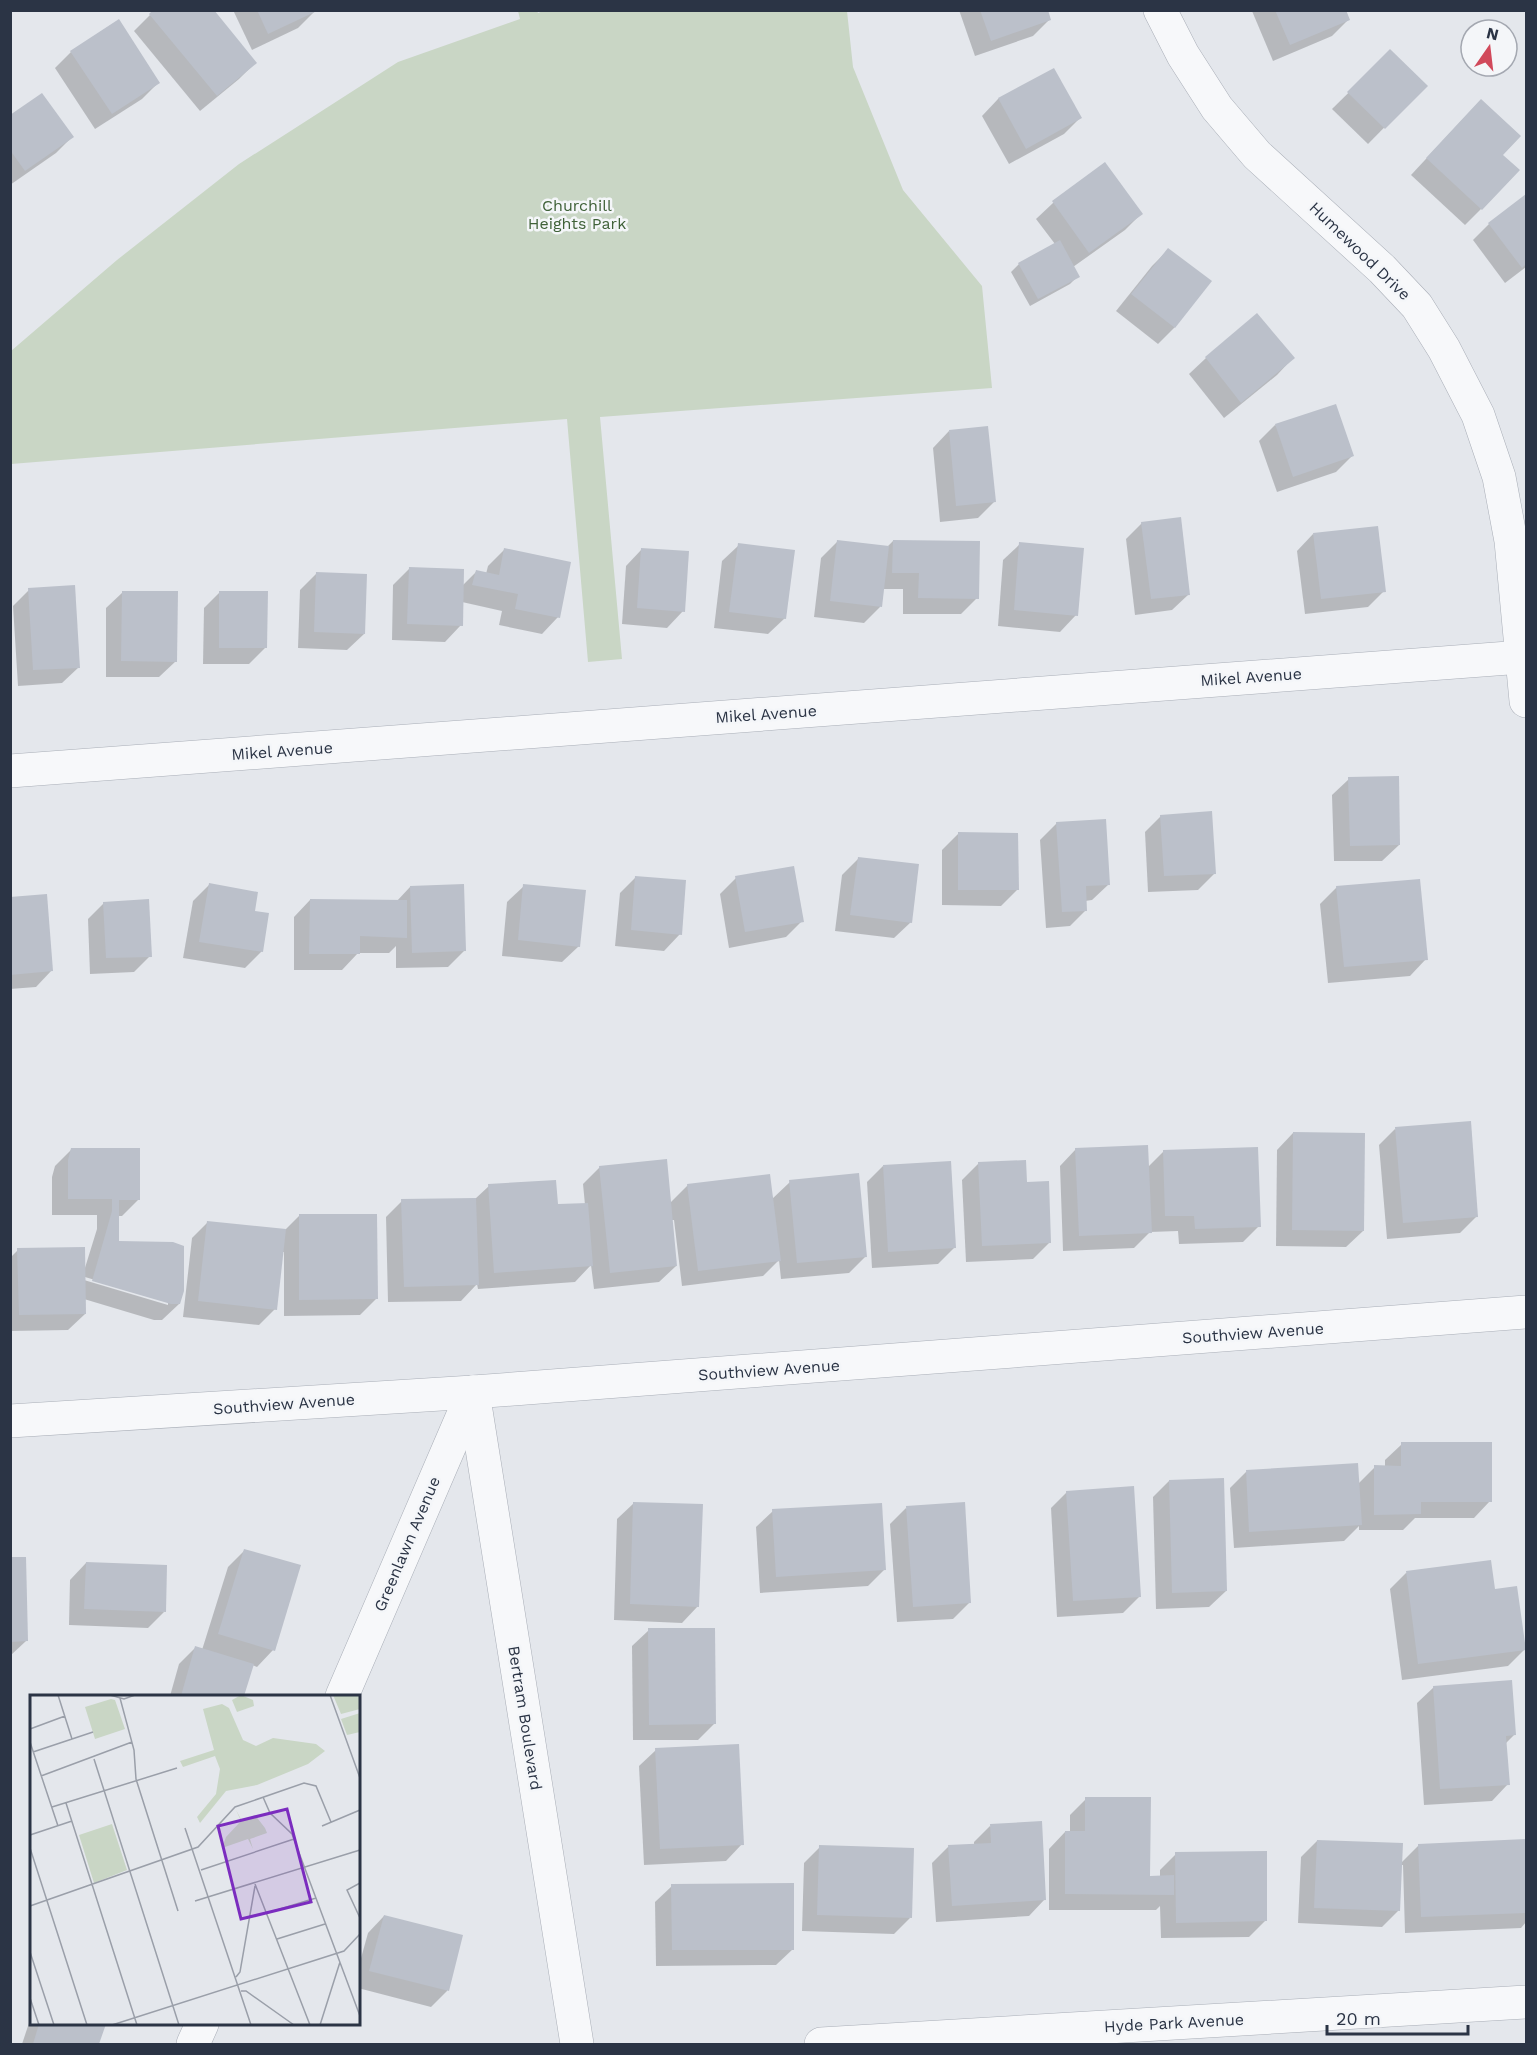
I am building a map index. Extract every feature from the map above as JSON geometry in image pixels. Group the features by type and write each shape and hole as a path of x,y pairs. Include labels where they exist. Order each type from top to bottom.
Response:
{"street":[{"name":"Humewood Drive","path":"1160,10 1183,55 1217,108 1257,155 1383,269 1417,306 1444,349 1479,415 1499,477 1511,541 1527,701"},
{"name":"Mikel Avenue","path":"10,771 1522,657"},
{"name":"Southview Avenue","path":"10,1421 473,1392 1527,1312"},
{"name":"Greenlawn Avenue","path":"342,1695 473,1392"},
{"name":"Bertram Boulevard","path":"473,1392 578,2044"},
{"name":"Hyde Park Avenue","path":"821,2044 1527,2002"},
{"path":"193,2044 202,2025"}],"green space":[{"name":"Churchill Heights Park","path":"546,10 847,11 853,67 903,190 982,286 992,388 600,417 622,659 588,662 567,419 11,464 11,351 117,260 239,164 398,62 520,19 518,11 537,11 538,13"}],"building":[{"path":"153,10 214,10 257,63 217,96 149,14"},
{"path":"257,10 319,10 268,34"},
{"path":"980,10 1048,10 1051,20 991,41"},
{"path":"1275,10 1346,10 1350,20 1290,45"},
{"path":"119,19 160,83 112,114 70,51"},
{"path":"1390,49 1428,86 1385,129 1347,92"},
{"path":"1054,68 1082,118 1026,149 998,98"},
{"path":"42,93 74,137 25,171 10,150 10,115"},
{"path":"1481,99 1521,136 1503,155 1520,170 1482,210 1426,158"},
{"path":"1105,162 1143,214 1089,253 1052,201"},
{"path":"1526,194 1526,264 1522,268 1488,223"},
{"path":"1060,240 1080,277 1038,299 1018,263"},
{"path":"1168,248 1212,281 1175,328 1131,294"},
{"path":"1257,313 1295,358 1241,403 1205,357"},
{"path":"1336,404 1354,456 1293,477 1275,424"},
{"path":"988,426 996,502 956,506 949,430"},
{"path":"1181,517 1190,595 1151,599 1141,522"},
{"path":"1378,526 1386,592 1321,599 1313,533"},
{"path":"837,540 889,546 882,607 830,601"},
{"path":"893,540 980,541 979,599 918,598 919,573 892,573"},
{"path":"1019,542 1084,548 1078,616 1014,610"},
{"path":"738,543 795,550 786,619 729,612"},
{"path":"504,548 571,562 560,618 515,609 518,594 472,585 476,570 499,575"},
{"path":"641,548 689,551 685,612 637,608"},
{"path":"409,567 464,569 463,626 407,624"},
{"path":"316,572 367,574 365,634 314,632"},
{"path":"75,585 80,668 33,670 28,588"},
{"path":"122,591 178,591 177,662 121,661"},
{"path":"219,591 268,591 267,648 219,648"},
{"path":"1399,776 1400,845 1350,846 1348,777"},
{"path":"1212,811 1216,874 1164,876 1160,815"},
{"path":"1106,819 1110,885 1086,886 1087,911 1062,912 1056,822"},
{"path":"958,832 1018,833 1019,890 958,890"},
{"path":"858,857 919,864 912,923 850,915"},
{"path":"794,866 804,922 745,932 735,876"},
{"path":"635,876 686,880 682,935 631,930"},
{"path":"1420,879 1428,960 1344,967 1336,886"},
{"path":"209,883 258,892 255,911 269,913 263,952 199,942"},
{"path":"464,884 466,951 412,953 410,886"},
{"path":"523,884 586,890 580,947 518,940"},
{"path":"47,894 53,971 10,975 10,897"},
{"path":"149,899 152,957 106,958 103,902"},
{"path":"310,899 407,900 407,938 360,936 360,954 309,954"},
{"path":"1471,1121 1478,1217 1403,1223 1395,1127"},
{"path":"1293,1132 1365,1133 1364,1231 1292,1230"},
{"path":"1148,1145 1152,1233 1079,1236 1075,1148"},
{"path":"1258,1147 1261,1227 1195,1229 1194,1216 1165,1216 1163,1150"},
{"path":"71,1148 140,1148 140,1200 119,1200 119,1241 173,1242 184,1246 184,1291 180,1304 171,1304 92,1281 112,1211 112,1199 68,1199 68,1160"},
{"path":"667,1159 677,1266 610,1273 599,1166"},
{"path":"1026,1160 1027,1182 1049,1181 1051,1243 982,1246 978,1162"},
{"path":"951,1161 956,1248 888,1252 883,1165"},
{"path":"859,1173 867,1257 797,1263 789,1180"},
{"path":"770,1174 781,1261 698,1271 687,1184"},
{"path":"556,1180 558,1204 588,1203 593,1266 494,1273 488,1184"},
{"path":"476,1198 479,1285 404,1287 401,1199"},
{"path":"299,1214 377,1214 378,1299 299,1300"},
{"path":"207,1221 286,1229 277,1310 198,1301"},
{"path":"85,1247 86,1314 19,1315 17,1248"},
{"path":"1401,1442 1492,1442 1492,1502 1421,1502 1421,1514 1374,1515 1374,1465 1401,1466"},
{"path":"1358,1463 1362,1525 1249,1532 1246,1470"},
{"path":"1224,1478 1227,1591 1172,1593 1169,1480"},
{"path":"1134,1486 1141,1597 1073,1601 1066,1491"},
{"path":"633,1502 703,1504 699,1607 630,1604"},
{"path":"965,1502 971,1603 913,1607 906,1506"},
{"path":"882,1503 886,1570 776,1577 772,1509"},
{"path":"244,1549 301,1565 275,1651 218,1634"},
{"path":"10,1557 26,1557 28,1641 10,1642"},
{"path":"1491,1560 1495,1589 1517,1586 1526,1650 1418,1664 1406,1571"},
{"path":"86,1562 167,1565 166,1612 84,1609"},
{"path":"648,1628 715,1628 716,1724 649,1725"},
{"path":"195,1646 254,1664 244,1695 181,1695"},
{"path":"1512,1680 1516,1735 1506,1736 1510,1785 1440,1789 1433,1686"},
{"path":"739,1744 744,1845 660,1849 655,1748"},
{"path":"1085,1797 1151,1797 1150,1876 1174,1875 1174,1895 1065,1894 1065,1831 1085,1831"},
{"path":"1042,1821 1046,1900 952,1906 948,1845 991,1843 990,1824"},
{"path":"1526,1839 1526,1913 1421,1917 1418,1844"},
{"path":"1317,1840 1403,1843 1400,1911 1314,1908"},
{"path":"819,1845 914,1848 912,1918 817,1915"},
{"path":"1267,1851 1267,1921 1176,1923 1175,1852"},
{"path":"794,1883 794,1950 672,1950 671,1884"},
{"path":"384,1915 463,1935 449,1991 369,1971"},
{"path":"39,2025 106,2025 99,2044 33,2044"}]}
